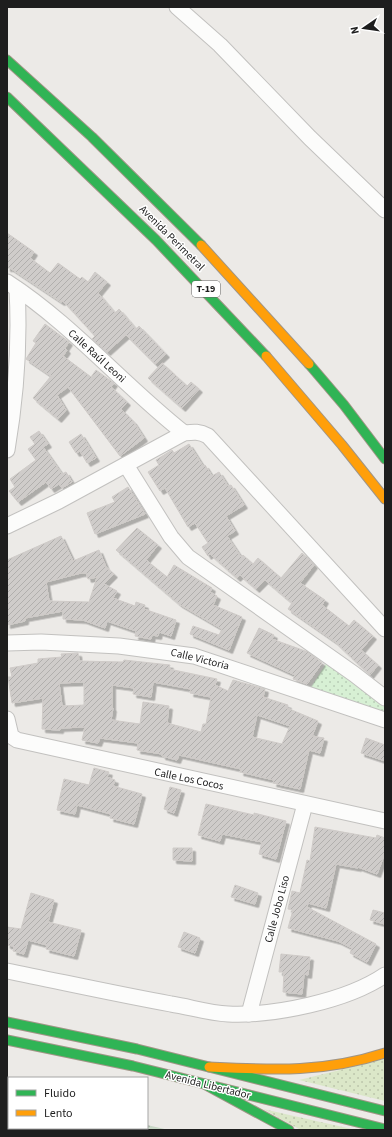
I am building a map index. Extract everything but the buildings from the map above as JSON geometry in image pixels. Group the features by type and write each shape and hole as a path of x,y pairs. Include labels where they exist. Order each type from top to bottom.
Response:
{"main road":[{"name":"Avenida Perimetral","path":"7,60 101,146 208,252 266,314 330,388 385,459"},
{"name":"Avenida Perimetral","path":"7,97 82,167 189,271 280,372 385,499"},
{"name":"Avenida Libertador","path":"7,1022 137,1049 385,1111"},
{"name":"Avenida Libertador","path":"7,1040 133,1066 385,1129"},
{"path":"209,1067 317,1070 346,1065 385,1053"},
{"path":"204,1084 289,1130"}],"street":[{"path":"177,7 220,45 310,138 385,210"},
{"path":"7,450 11,393 19,324 12,285"},
{"name":"Calle Raúl Leoni","path":"12,285 45,310 162,417 184,434"},
{"path":"7,526 59,501 184,434 196,432 208,436 385,629"},
{"path":"126,465 171,537 188,557 354,674 385,698"},
{"name":"Calle Victoria","path":"7,643 41,642 125,647 194,656 385,720"},
{"name":"Calle Los Cocos","path":"7,719 11,736 16,740 385,821"},
{"name":"Calle Jobo Liso","path":"249,1014 305,804"},
{"path":"7,971 225,1014 249,1014 281,1010 336,997 367,986 385,975"}],"green space":[{"path":"327,662 385,706 385,712 311,687"},
{"path":"385,1059 385,1101 299,1080"},
{"path":"8,1094 8,1129 148,1129 148,1125 169,1130 7,1130"},
{"path":"263,1109 356,1130 301,1130"}],"traffic: fast":[{"path":"7,60 92,137 201,245"},
{"path":"7,97 156,240 266,356"},
{"path":"309,364 344,405 385,459"},
{"path":"7,1022 137,1049 385,1111"},
{"path":"7,1040 133,1066 385,1129"},
{"path":"204,1084 289,1130"}],"traffic: slow":[{"path":"201,245 309,364"},
{"path":"266,356 342,445 385,499"},
{"path":"209,1067 298,1069 340,1064 385,1053"}]}
